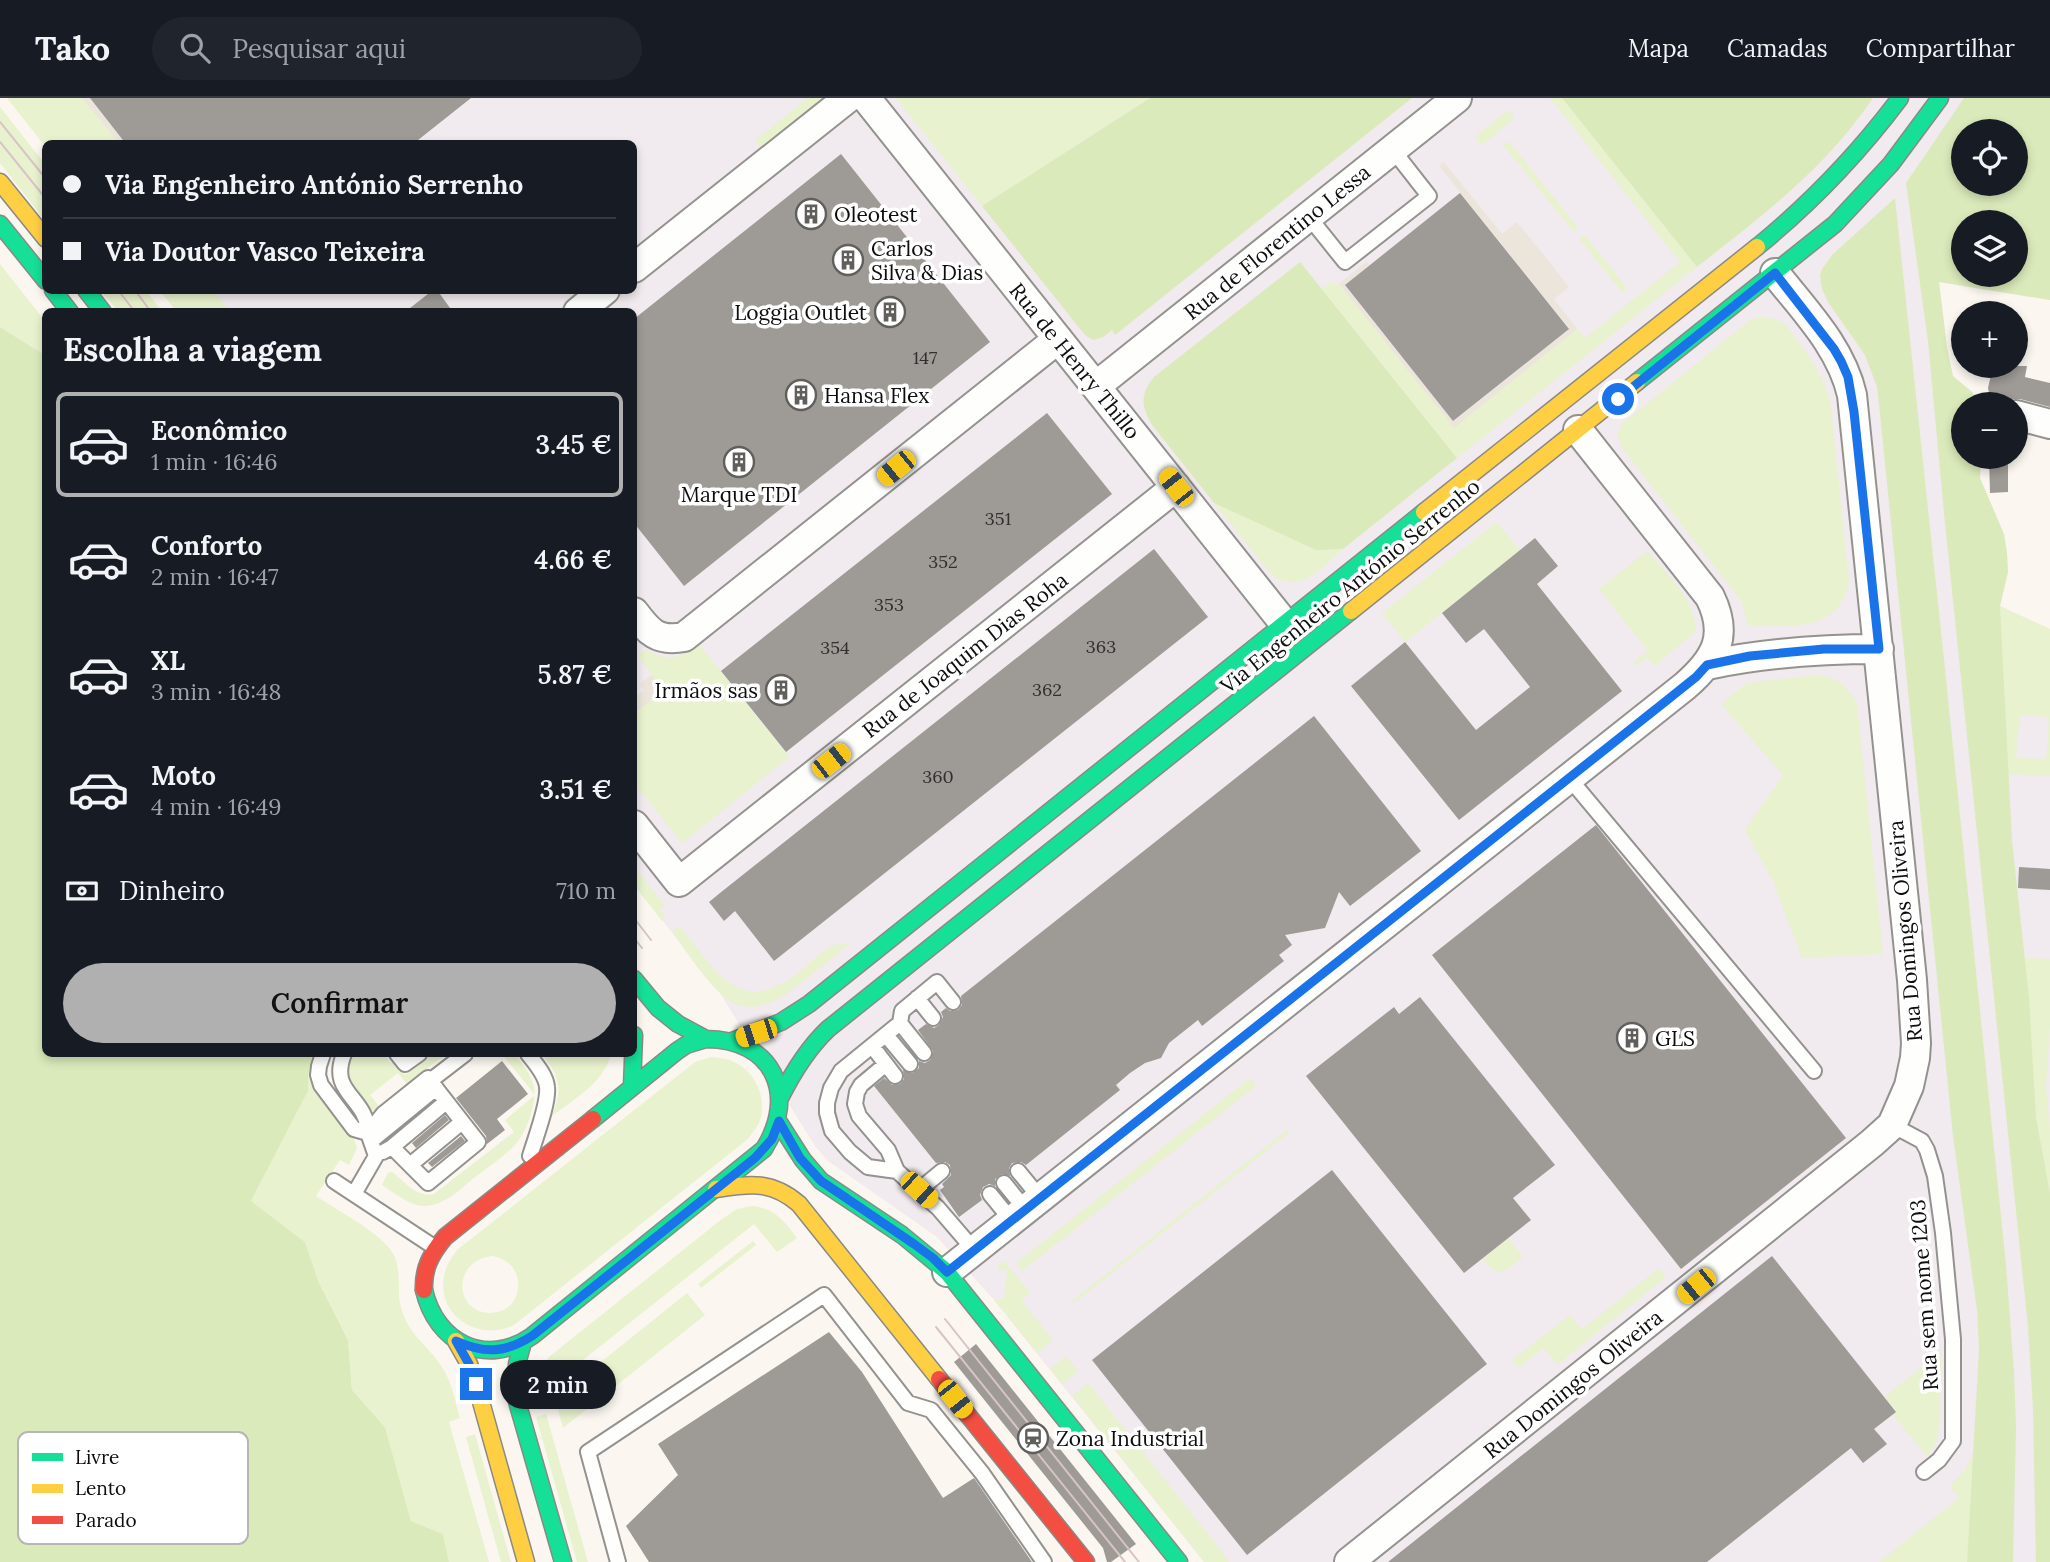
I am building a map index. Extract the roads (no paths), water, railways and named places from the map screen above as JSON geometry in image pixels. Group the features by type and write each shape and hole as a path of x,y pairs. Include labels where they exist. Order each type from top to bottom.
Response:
{"main road":[{"name":"Via Engenheiro António Serrenho","path":"732,1041 781,1023 809,1004 1781,227 1825,188 1857,153 1900,98"},
{"name":"Via Engenheiro António Serrenho","path":"780,1098 798,1061 828,1029 1835,224 1865,196 1916,134 1940,98"},
{"path":"0,182 42,234"},
{"path":"0,223 42,276"},
{"path":"89,294 100,308"},
{"path":"637,983 658,1008 678,1024 706,1039"},
{"path":"706,1039 732,1041 748,1048 767,1065 777,1083 780,1098 779,1121 772,1139 764,1149 523,1342 498,1350 474,1349 456,1341 442,1330 431,1314 425,1301 425,1267 435,1248 445,1237 686,1045 706,1039"},
{"path":"632,1087 634,1057"},
{"path":"779,1121 800,1158 821,1181 914,1244 947,1272 1179,1562"},
{"path":"716,1189 757,1183 771,1185 790,1195 799,1204 1086,1562"},
{"path":"456,1341 476,1384 526,1562"},
{"path":"523,1342 517,1364 516,1398 563,1562"}],"street":[{"path":"637,266 848,98"},
{"name":"Rua de Henry Thillo","path":"866,98 1284,623"},
{"name":"Rua de Florentino Lessa","path":"1096,386 1457,98"},
{"name":"Rua Domingos Oliveira","path":"1349,1562 1872,1143 1892,1125 1909,1086 1915,1058 1916,1028 1854,412 1848,377 1834,349 1775,273"},
{"path":"583,308 600,294"},
{"path":"637,616 648,631 658,637 670,640 684,637 1058,339"},
{"path":"2028,418 2050,424"},
{"path":"947,1272 1685,686 1707,665 1717,648 1720,626 1710,597 1578,430"},
{"name":"Rua de Joaquim Dias Roha","path":"637,829 679,882 1176,487"},
{"path":"1707,665 1750,656 1824,649 1879,649"}],"lane":[{"path":"1309,217 1345,262 1429,196 1393,150"},
{"path":"1569,778 1814,1071"},
{"path":"924,1053 901,1023 902,1011 937,982 953,1002"},
{"path":"917,999 933,1018"},
{"path":"897,1171 868,1167 838,1140 827,1112 828,1096 836,1079 849,1065 901,1023"},
{"path":"886,1035 910,1064"},
{"path":"872,1046 891,1070 861,1085 855,1097 859,1116 888,1150 897,1171 938,1208 975,1251"},
{"path":"322,1057 318,1075 321,1085 354,1129 370,1137"},
{"path":"343,1057 339,1067 340,1079 368,1119 376,1156"},
{"path":"399,1057 405,1064 415,1057"},
{"path":"433,1085 462,1057"},
{"path":"526,1171 548,1087 543,1074 530,1057"},
{"path":"370,1137 383,1114 428,1078 478,1142 428,1182 395,1150"},
{"path":"354,1195 376,1156 395,1150 449,1105"},
{"path":"413,1168 465,1125"},
{"name":"Rua sem nome 1203","path":"1892,1125 1922,1141 1927,1150 1938,1194 1953,1339 1954,1441 1939,1460 1924,1472"},
{"path":"919,1190 942,1171"},
{"path":"1018,1171 1026,1210"},
{"path":"334,1181 435,1248"},
{"path":"1004,1182 1026,1210"},
{"path":"990,1194 1026,1210"},
{"path":"618,1562 587,1452 824,1295 908,1403 931,1410 982,1473 1044,1562"}],"tram line":[{"path":"0,122 42,174"},
{"path":"0,142 42,194"},
{"path":"121,294 132,308"},
{"path":"138,294 148,308"},
{"path":"637,922 651,940"},
{"path":"637,942 642,948"},
{"path":"945,1319 1139,1562"},
{"path":"936,1327 1125,1562"}],"place":[{"name":"Oleotest","path":"811,214"},
{"name":"Carlos Silva & Dias","path":"848,260"},
{"name":"Loggia Outlet","path":"890,312"},
{"name":"Hansa Flex","path":"801,395"},
{"name":"Marque TDI","path":"739,462"},
{"name":"Irmãos sas","path":"781,690"},
{"name":"GLS","path":"1632,1038"},
{"name":"Zona Industrial","path":"1033,1438"}]}
